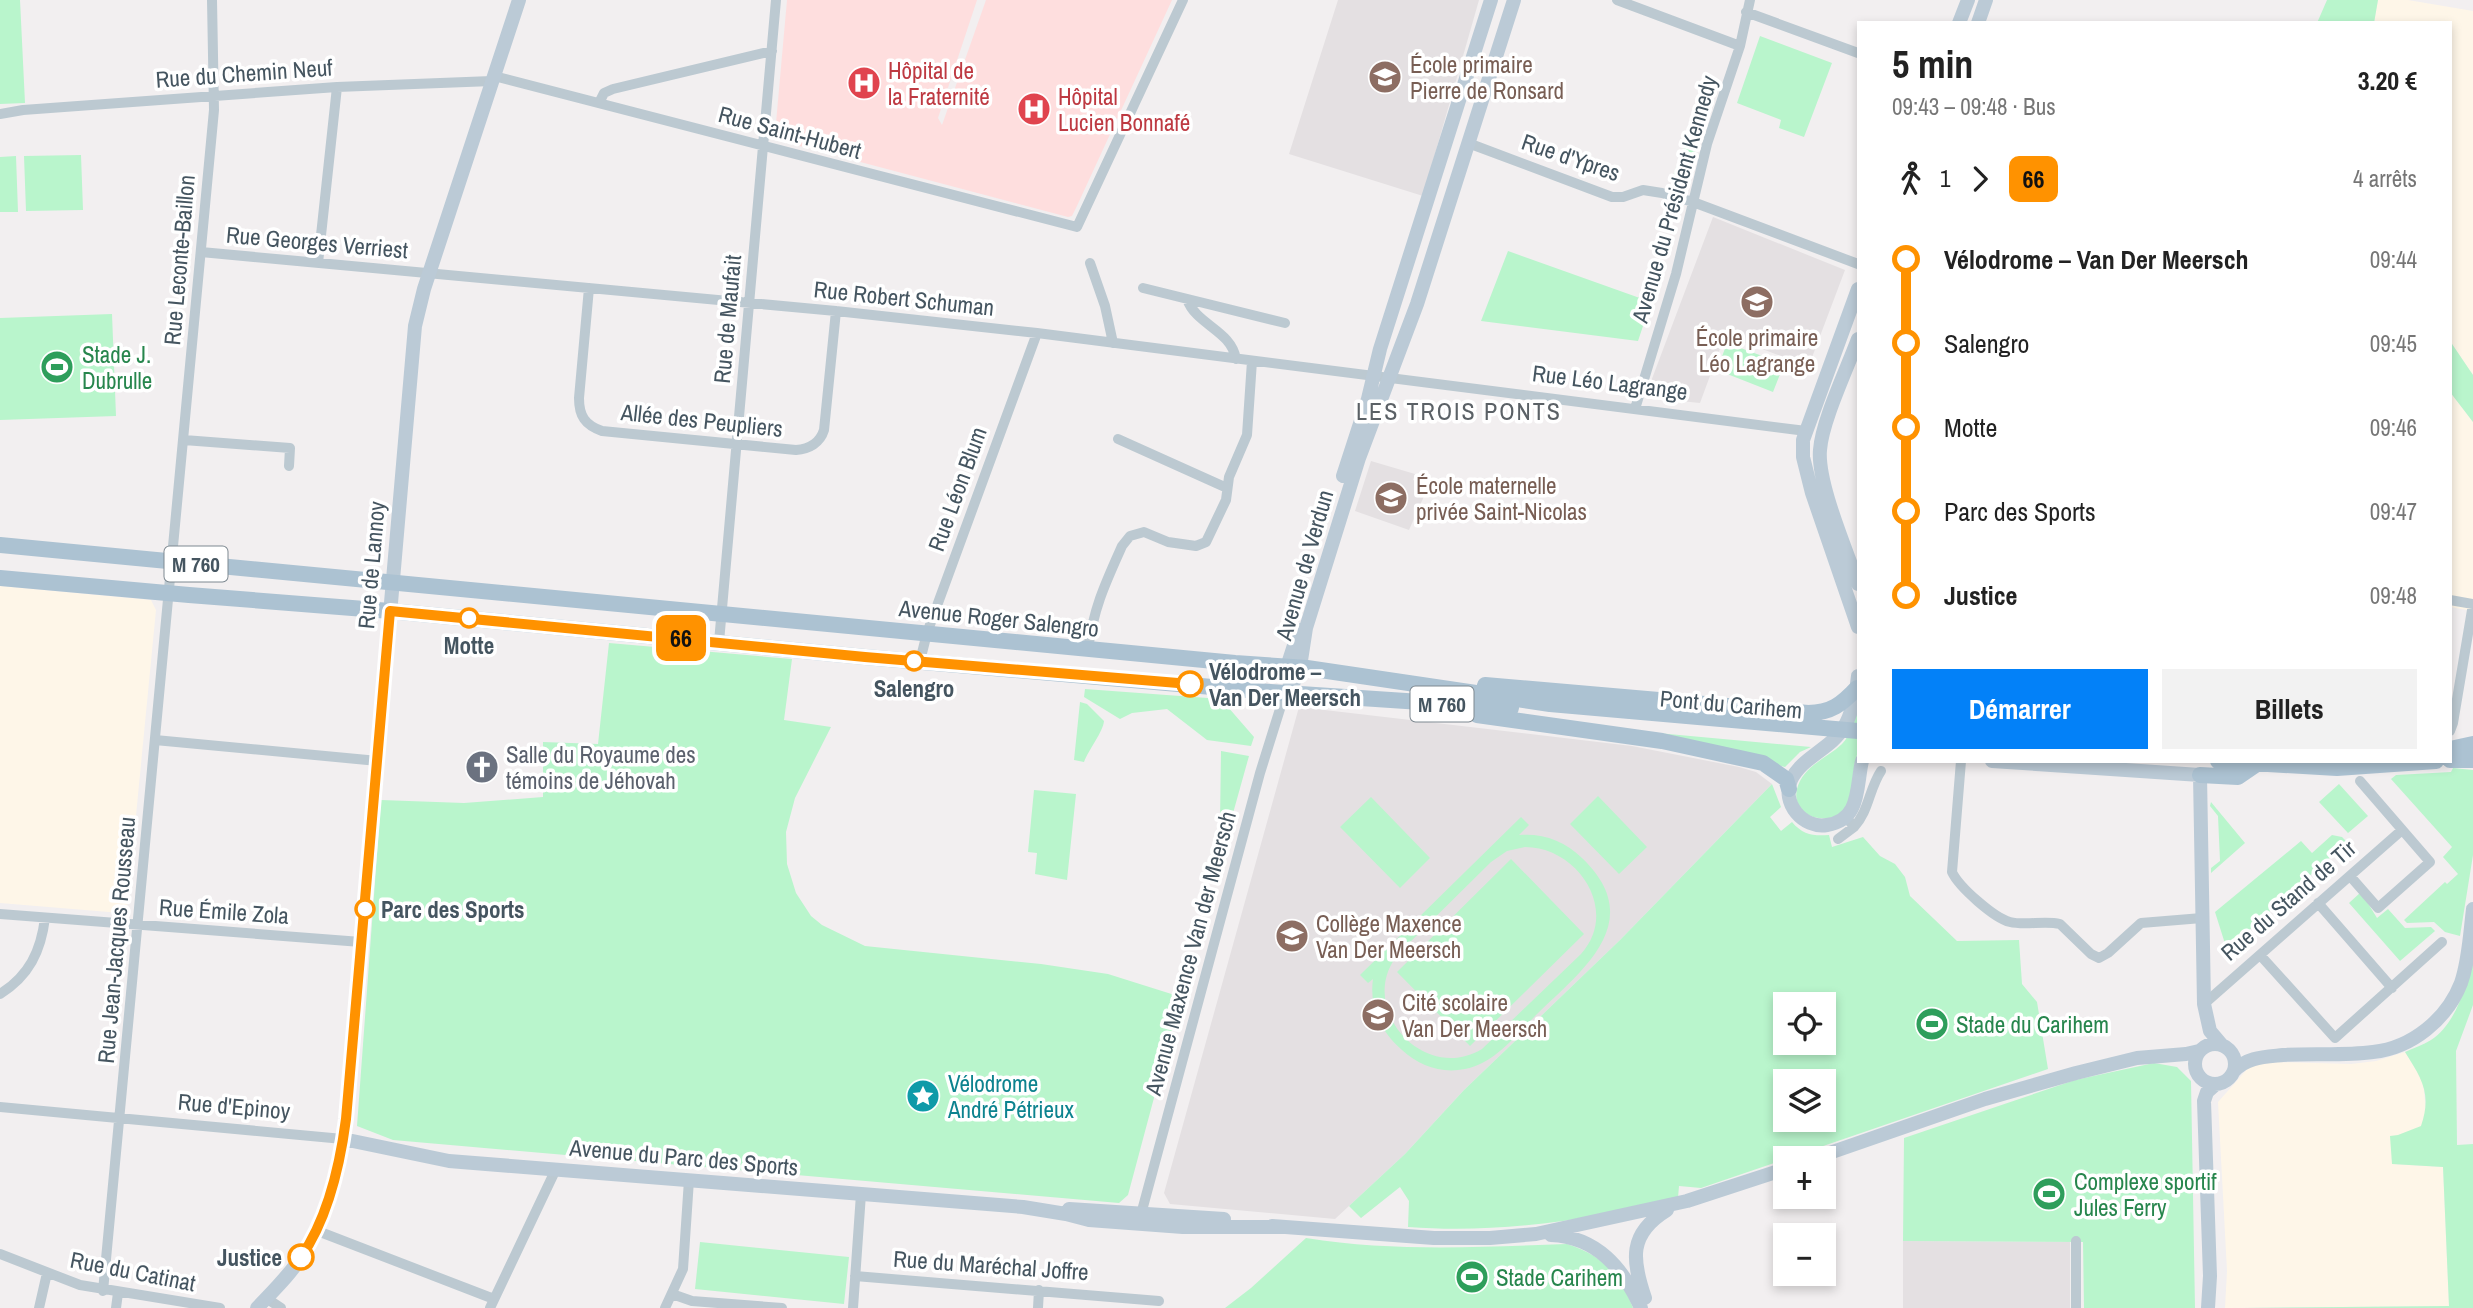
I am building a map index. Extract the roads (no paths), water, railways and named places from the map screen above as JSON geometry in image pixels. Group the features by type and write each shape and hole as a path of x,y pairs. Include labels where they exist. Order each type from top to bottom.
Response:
{"main road":[{"name":"M 760","path":"0,545 393,582"},
{"name":"M 760","path":"0,578 390,611"},
{"name":"Avenue Roger Salengro","path":"393,582 1293,667 1600,712"},
{"name":"Avenue Roger Salengro","path":"390,611 1285,693 1600,712"},
{"path":"1420,684 1556,690 1820,713 1835,708 1857,683"},
{"path":"1419,703 1499,719 1625,734 1763,764 1786,779 1789,789"},
{"name":"Pont du Carihem","path":"1600,712 1857,731"},
{"name":"Pont du Carihem","path":"1600,712 1857,737"},
{"path":"2452,749 2473,744"},
{"path":"2452,760 2473,761"},
{"path":"2245,763 2337,768 2408,763"},
{"path":"2200,775 2238,777 2258,764"}],"street":[{"name":"Rue Leconte-Baillon","path":"169,594 215,97 212,0"},
{"name":"Rue de Lannoy","path":"261,1303 301,1257 315,1230 332,1186 342,1144 415,326 429,273 519,0"},
{"name":"Rue de Maufait","path":"719,642 776,0"},
{"name":"Rue Saint-Hubert","path":"493,79 599,103 1077,228 1182,0"},
{"name":"Avenue de Verdun","path":"1285,693 1295,680 1293,667 1330,536 1340,486 1491,0"},
{"name":"Avenue de Verdun","path":"1293,667 1361,454 1391,377 1514,0"},
{"path":"1617,0 1629,2 1740,46"},
{"name":"Avenue du Président Kennedy","path":"1634,409 1676,274 1707,144 1740,46 1751,0"},
{"path":"1960,21 1968,0"},
{"path":"1979,21 1986,0"},
{"path":"1746,12 1857,53"},
{"path":"599,103 604,93 613,89 772,51"},
{"name":"Rue du Chemin Neuf","path":"0,114 23,110 337,87 493,79"},
{"path":"318,263 337,87"},
{"name":"Rue d'Ypres","path":"1468,143 1612,197 1623,197 1643,190 1693,202 1857,264"},
{"name":"Rue Georges Verriest","path":"201,252 429,273"},
{"path":"1090,263 1105,306 1113,343"},
{"name":"Rue Robert Schuman","path":"429,273 836,311 1373,375"},
{"name":"Allée des Peupliers","path":"589,288 579,398 580,411 585,422 602,431 796,450 811,446 819,439 825,425 836,311"},
{"path":"1143,288 1285,323"},
{"path":"1857,292 1806,431 1803,457 1816,481 1857,623"},
{"path":"1187,299 1195,313 1233,346 1236,359"},
{"name":"Rue Léon Blum","path":"920,661 927,633 1037,333"},
{"path":"1816,481 1823,435 1857,342"},
{"path":"1088,649 1096,606 1125,541 1144,532 1168,542 1202,545 1208,539 1226,500 1229,477 1248,429 1252,361"},
{"name":"Rue Léo Lagrange","path":"1373,375 1823,435"},
{"path":"1118,439 1227,488"},
{"path":"184,440 290,448 289,466"},
{"path":"1827,516 1857,581"},
{"name":"Rue Jean-Jacques Rousseau","path":"103,1291 169,594"},
{"path":"2452,600 2473,604 2452,726"},
{"path":"1857,685 1845,725 1834,740 1796,772 1789,789 1793,808 1807,822 1828,825 1850,822 1864,814 1874,782 1881,771"},
{"name":"Avenue Maxence Van der Meersch","path":"1140,1218 1260,774 1285,693"},
{"path":"155,740 378,761"},
{"path":"1838,839 1850,822 1857,801 1863,763"},
{"path":"1961,763 1952,872 1960,884 1998,917 2014,923 2060,924 2099,958 2141,923 2202,918"},
{"path":"2022,763 2200,775"},
{"name":"Rue du Stand de Tir","path":"2200,775 2204,1004 2200,1050"},
{"path":"2350,876 2378,908 2430,862 2360,781"},
{"name":"Rue du Stand de Tir","path":"2204,1004 2402,830"},
{"path":"2318,903 2392,988"},
{"path":"2208,1308 2210,1276 2204,1101 2207,1092 2216,1084 2228,1080 2243,1063 2255,1058 2376,1052 2398,1046 2430,1026 2450,1003 2461,982 2473,909"},
{"name":"Rue Émile Zola","path":"0,914 361,942"},
{"path":"0,994 19,980 33,963 41,944 46,918"},
{"path":"2260,955 2335,1038 2442,942"},
{"name":"Rue du Stand de Tir","path":"2204,1004 2210,1031 2224,1046"},
{"path":"1836,1151 1973,1103 2137,1058 2186,1054 2210,1044 2309,1054"},
{"path":"2224,1046 2234,1057 2234,1072"},
{"path":"2200,1050 2194,1062 2197,1074 2207,1083 2216,1084"},
{"name":"Rue d'Epinoy","path":"0,1107 120,1116 342,1144"},
{"name":"Avenue du Parc des Sports","path":"342,1144 437,1159 689,1181 1140,1218 1221,1219 1278,1227 1434,1238 1490,1238 1536,1234 1687,1201 1773,1173"},
{"path":"315,1230 492,1304 556,1169"},
{"path":"665,1308 684,1263 689,1181"},
{"path":"852,1308 861,1194"},
{"path":"1648,1308 1635,1264 1639,1236 1658,1216 1687,1201"},
{"path":"1536,1234 1569,1237 1600,1251 1623,1274 1641,1308"},
{"path":"2076,1241 2076,1308"},
{"name":"Rue du Catinat","path":"0,1254 72,1283 103,1291 220,1308"},
{"path":"39,1308 47,1273"},
{"name":"Rue du Maréchal Joffre","path":"855,1276 1039,1290 1124,1302 1159,1301"},
{"path":"1038,1308 1039,1290"},
{"path":"116,1308 118,1293"},
{"path":"672,1294 692,1301 782,1308"},
{"path":"261,1303 281,1308"}],"place":[{"name":"École primaire Pierre de Ronsard","path":"1385,77"},
{"name":"Hôpital de la Fraternité","path":"864,83"},
{"name":"Hôpital Lucien Bonnafé","path":"1034,109"},
{"name":"École primaire Léo Lagrange","path":"1757,302"},
{"name":"Stade J. Dubrulle","path":"57,367"},
{"name":"École maternelle privée Saint-Nicolas","path":"1391,498"},
{"name":"Motte","path":"469,618"},
{"name":"Salengro","path":"914,661"},
{"name":"Vélodrome – Van Der Meersch","path":"1190,684"},
{"name":"Salle du Royaume des témoins de Jéhovah","path":"482,767"},
{"name":"Parc des Sports","path":"365,909"},
{"name":"Collège Maxence Van Der Meersch","path":"1292,936"},
{"name":"Cité scolaire Van Der Meersch","path":"1378,1015"},
{"name":"Stade du Carihem","path":"1932,1024"},
{"name":"Vélodrome André Pétrieux","path":"923,1096"},
{"name":"Complexe sportif Jules Ferry","path":"2049,1194"},
{"name":"Justice","path":"301,1257"},
{"name":"Stade Carihem","path":"1472,1277"}],"district":[{"name":"LES TROIS PONTS","path":"1459,411"}]}
